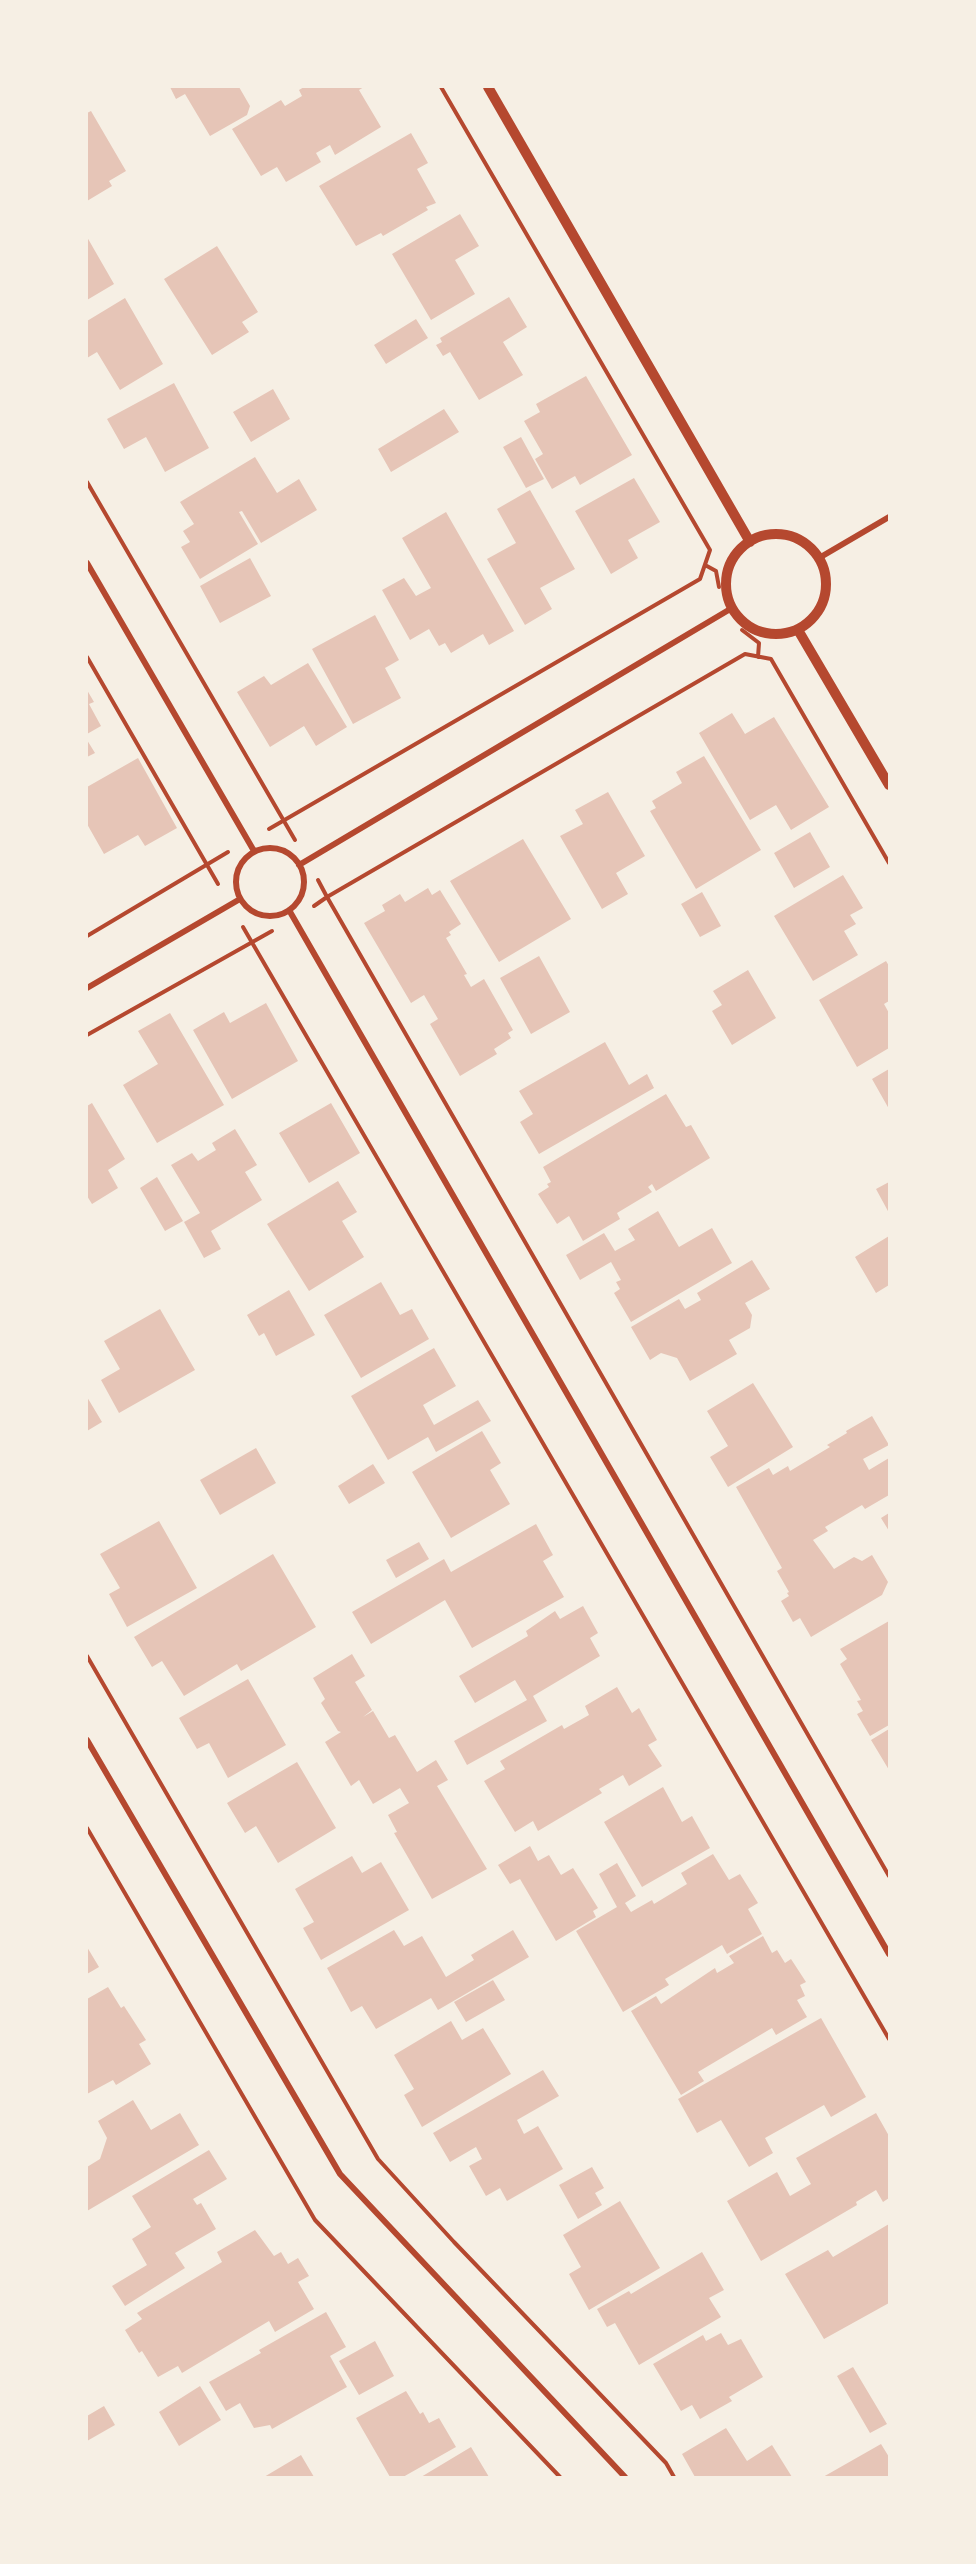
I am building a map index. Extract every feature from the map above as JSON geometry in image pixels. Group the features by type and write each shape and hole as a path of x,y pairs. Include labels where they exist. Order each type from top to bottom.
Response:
{"street":[{"path":"488,87 750,542"},
{"path":"819,558 889,517"},
{"path":"768,535 788,535 806,543 819,558 826,578 825,599 815,617 798,630 780,634 761,632 744,623 732,608 727,590 728,572 736,554 750,542 768,535"},
{"path":"87,563 254,851"},
{"path":"299,865 732,608"},
{"path":"798,630 889,785"},
{"path":"264,848 284,851 299,865 304,884 302,894 289,910 279,915 257,913 247,908 240,899 236,878 239,867 254,851 264,848"},
{"path":"87,988 240,899"},
{"path":"289,910 889,1954"},
{"path":"87,1740 340,2174 624,2477"}],"path":[{"path":"87,936 208,866 247,839 284,822 700,579 710,550 441,87"},
{"path":"87,482 284,822"},
{"path":"889,863 771,659 746,654 327,897 889,1876"},
{"path":"87,657 889,2039"},
{"path":"87,1035 251,940"},
{"path":"87,1656 378,2158 454,2242 666,2463 674,2477"}],"building":[{"path":"170,87 239,87 250,106 247,115 210,136 185,94 176,99"},
{"path":"304,87 364,87 359,90 381,127 335,155 330,145 316,153 321,162 286,182 277,167 261,176 232,129 281,100 285,106 302,96 299,90"},
{"path":"91,111 126,171 109,181 112,186 87,201 87,113"},
{"path":"411,133 428,163 417,169 436,203 426,207 428,210 383,236 381,233 356,246 319,186"},
{"path":"460,214 479,246 455,260 475,294 431,320 392,254"},
{"path":"87,237 114,284 87,300"},
{"path":"217,246 258,312 242,322 249,332 212,355 164,279"},
{"path":"509,297 527,327 503,342 523,375 479,400 450,352 443,356 436,345 442,342 440,338"},
{"path":"125,298 163,364 120,390 97,352 87,358 87,321"},
{"path":"416,319 428,338 386,364 374,345"},
{"path":"586,376 632,455 580,485 575,476 552,489 535,459 543,454 524,421 540,412 536,404"},
{"path":"174,383 209,448 165,472 146,437 124,449 107,419"},
{"path":"273,389 290,419 251,442 233,412"},
{"path":"444,409 459,432 391,472 378,449"},
{"path":"521,437 544,479 526,488 503,447"},
{"path":"255,457 277,493 299,479 317,510 261,543 242,511 239,512 258,544 200,579 181,547 190,542 183,531 194,524 180,502"},
{"path":"634,478 660,522 628,540 638,558 611,574 575,511"},
{"path":"530,490 575,569 540,588 552,609 525,625 487,559 516,543 497,509"},
{"path":"446,512 514,631 489,645 483,634 451,653 445,643 439,646 429,629 410,640 382,590 404,578 416,596 431,588 402,538"},
{"path":"250,558 271,596 220,623 200,586"},
{"path":"375,615 399,660 385,668 401,698 353,724 312,649"},
{"path":"308,663 347,727 316,746 304,726 270,747 237,692 264,676 271,685"},
{"path":"87,690 94,702 89,704 101,726 87,734"},
{"path":"732,713 745,734 774,717 829,807 791,830 776,805 750,820 699,733"},
{"path":"87,740 95,753 87,757"},
{"path":"704,756 761,850 696,889 650,811 656,808 652,801 682,783 676,772"},
{"path":"138,758 177,828 145,846 138,835 104,854 87,824 87,787"},
{"path":"608,792 645,856 616,873 628,894 602,909 560,836 583,824 575,810"},
{"path":"810,832 830,867 794,888 774,853"},
{"path":"523,839 571,919 499,962 450,881"},
{"path":"843,875 863,908 850,915 856,924 844,931 858,955 813,981 774,916"},
{"path":"428,888 432,895 440,890 461,924 449,932 451,935 446,938 467,974 464,975 471,987 484,979 513,1030 508,1033 511,1038 494,1049 497,1054 460,1076 430,1024 438,1019 424,995 411,1003 364,923 385,911 382,905 400,894 405,902"},
{"path":"702,892 721,926 700,937 681,904"},
{"path":"539,956 570,1012 531,1034 500,978"},
{"path":"886,961 889,966 889,1001 884,1004 889,1013 889,1048 857,1067 819,1000"},
{"path":"748,970 776,1018 732,1045 712,1011 722,1005 713,991"},
{"path":"266,1003 298,1061 232,1099 193,1030 224,1012 230,1023"},
{"path":"170,1013 224,1105 157,1143 123,1085 158,1064 138,1031"},
{"path":"605,1042 629,1085 647,1074 654,1088 539,1154 520,1122 533,1114 519,1091"},
{"path":"889,1069 889,1109 872,1079"},
{"path":"666,1094 686,1127 691,1125 710,1158 656,1191 652,1184 648,1187 652,1192 617,1213 620,1219 583,1241 569,1216 557,1224 538,1194 549,1187 547,1184 551,1182 543,1167"},
{"path":"92,1103 125,1159 108,1170 118,1188 92,1204 87,1196 87,1106"},
{"path":"331,1103 360,1153 309,1183 279,1133"},
{"path":"235,1129 257,1165 245,1172 262,1200 211,1231 221,1249 204,1258 184,1222 200,1213 171,1165 192,1153 198,1161 216,1150 212,1143"},
{"path":"157,1177 183,1221 165,1231 140,1188"},
{"path":"338,1181 357,1212 342,1221 364,1257 309,1291 267,1224"},
{"path":"889,1182 889,1213 876,1189"},
{"path":"658,1211 679,1247 712,1228 732,1263 631,1322 614,1293 620,1289 616,1282 621,1280 611,1262 580,1280 566,1255 604,1233 615,1251 635,1240 628,1229"},
{"path":"889,1236 889,1285 876,1293 855,1257"},
{"path":"752,1260 770,1289 745,1303 752,1315 750,1328 729,1340 737,1354 690,1381 677,1358 661,1353 650,1360 631,1327 679,1299 685,1309 701,1300 697,1293"},
{"path":"381,1282 400,1315 412,1309 429,1339 361,1378 324,1315"},
{"path":"289,1290 315,1335 276,1356 264,1333 259,1336 247,1315"},
{"path":"160,1309 195,1370 119,1413 101,1380 120,1369 104,1341"},
{"path":"434,1348 456,1386 423,1405 434,1425 478,1400 491,1421 436,1452 428,1437 388,1460 351,1396"},
{"path":"753,1383 793,1447 728,1487 710,1457 728,1446 707,1411"},
{"path":"87,1397 102,1422 87,1431"},
{"path":"872,1416 889,1445 863,1459 869,1470 889,1458 889,1495 865,1509 862,1505 825,1527 828,1531 813,1540 834,1569 854,1557 862,1561 872,1555 888,1582 882,1595 811,1637 800,1618 793,1622 781,1601 789,1596 777,1571 782,1568 736,1487 769,1468 773,1475 788,1466 790,1471 830,1447 827,1445"},
{"path":"482,1431 501,1463 490,1470 510,1504 451,1538 412,1472"},
{"path":"256,1448 276,1483 220,1515 200,1480"},
{"path":"373,1464 385,1483 349,1504 338,1486"},
{"path":"889,1513 889,1531 881,1518"},
{"path":"159,1521 197,1588 127,1627 109,1594 120,1588 100,1554"},
{"path":"536,1524 553,1555 543,1561 564,1597 472,1648 445,1600 371,1644 352,1612 444,1559 451,1572"},
{"path":"419,1542 429,1559 396,1578 386,1560"},
{"path":"273,1554 316,1627 241,1671 237,1664 184,1696 162,1661 152,1667 134,1637"},
{"path":"583,1606 598,1633 590,1638 600,1656 533,1696 547,1721 467,1765 454,1741 527,1700 515,1680 475,1703 459,1676 528,1636 526,1631 555,1611 560,1619"},
{"path":"889,1621 889,1725 870,1736 857,1714 863,1711 857,1701 861,1700 840,1664 847,1659 840,1649"},
{"path":"352,1654 365,1676 355,1682 372,1710 363,1717 373,1711 389,1738 395,1735 417,1772 436,1760 448,1780 437,1786 487,1869 432,1899 394,1833 397,1832 388,1815 409,1803 400,1788 373,1804 359,1780 351,1786 325,1742 341,1732 338,1731 321,1703 325,1699 313,1678"},
{"path":"248,1679 286,1745 228,1778 209,1743 197,1749 179,1718"},
{"path":"617,1687 632,1713 639,1708 657,1740 648,1745 662,1766 629,1786 623,1775 599,1789 602,1793 538,1831 533,1821 515,1832 484,1781 505,1769 500,1761 562,1725 564,1729 589,1715 585,1706"},
{"path":"889,1729 889,1770 871,1740"},
{"path":"297,1762 336,1828 278,1863 256,1826 245,1833 227,1803"},
{"path":"663,1787 682,1822 692,1816 710,1848 642,1887 604,1822"},
{"path":"530,1846 538,1861 549,1855 561,1875 573,1868 598,1908 593,1911 596,1917 556,1941 520,1879 510,1884 498,1865"},
{"path":"713,1854 729,1880 740,1874 758,1903 748,1909 762,1934 727,1954 722,1945 665,1979 669,1985 623,2012 576,1931 617,1907 599,1874 617,1863 636,1896 625,1903 631,1912 652,1900 654,1904 687,1884 681,1873"},
{"path":"352,1856 362,1873 381,1862 409,1910 321,1960 303,1928 314,1922 295,1889"},
{"path":"394,1930 404,1946 422,1936 446,1977 474,1960 471,1955 513,1930 529,1957 438,2010 431,1998 376,2029 362,2006 351,2012 327,1968"},
{"path":"763,1936 772,1953 777,1950 785,1963 791,1959 806,1982 800,1985 805,1996 797,2000 807,2017 776,2035 772,2028 698,2072 704,2081 681,2095 631,2011 656,1996 661,2004 715,1968 717,1973 734,1963 729,1956"},
{"path":"87,1947 99,1967 87,1974"},
{"path":"493,1980 505,2000 466,2022 454,2002"},
{"path":"108,1987 121,2008 124,2006 146,2040 139,2044 151,2064 116,2085 113,2080 87,2094 87,1999"},
{"path":"821,2018 866,2097 831,2117 824,2105 765,2138 773,2153 749,2167 721,2120 697,2133 678,2099"},
{"path":"451,2021 462,2040 483,2028 511,2074 422,2127 404,2095 414,2089 394,2055"},
{"path":"543,2070 559,2096 517,2120 524,2134 538,2126 563,2169 507,2201 500,2188 486,2196 469,2166 482,2159 476,2147 450,2162 433,2133"},
{"path":"133,2100 151,2130 180,2113 199,2145 87,2211 87,2167 100,2159 107,2138 98,2121"},
{"path":"876,2113 889,2136 889,2198 883,2202 876,2190 856,2202 857,2205 761,2261 727,2201 777,2172 790,2196 811,2184 796,2158"},
{"path":"209,2150 227,2179 193,2199 197,2205 201,2203 216,2229 175,2253 185,2268 125,2306 112,2286 147,2265 132,2239 151,2227 132,2196"},
{"path":"592,2167 604,2188 595,2193 602,2205 578,2219 559,2185"},
{"path":"620,2201 660,2268 589,2310 569,2274 581,2267 563,2235"},
{"path":"889,2224 889,2303 824,2339 785,2274 828,2250 833,2257"},
{"path":"255,2230 274,2256 281,2252 288,2264 298,2258 309,2276 298,2282 314,2309 275,2332 269,2321 182,2373 178,2366 158,2377 142,2351 139,2353 125,2330 142,2319 137,2313 222,2262 217,2252"},
{"path":"702,2252 724,2290 709,2298 721,2317 639,2365 615,2323 607,2327 597,2309 629,2291 631,2294"},
{"path":"326,2312 346,2347 330,2356 347,2387 272,2429 270,2425 254,2428 240,2403 226,2411 209,2382 261,2353 259,2350"},
{"path":"721,2333 728,2345 741,2339 763,2377 729,2397 732,2401 700,2419 692,2405 681,2411 653,2364 703,2335 706,2341"},
{"path":"375,2341 394,2376 359,2395 339,2361"},
{"path":"853,2367 887,2424 870,2433 837,2376"},
{"path":"200,2386 221,2420 179,2446 159,2412"},
{"path":"406,2391 420,2414 423,2412 429,2423 439,2418 456,2447 403,2477 390,2477 356,2418"},
{"path":"104,2406 115,2425 87,2441 87,2416"},
{"path":"726,2428 747,2461 772,2445 792,2477 695,2477 682,2454"},
{"path":"881,2444 889,2457 889,2477 823,2477"},
{"path":"471,2447 489,2477 421,2477"},
{"path":"301,2455 314,2477 264,2477"}]}
